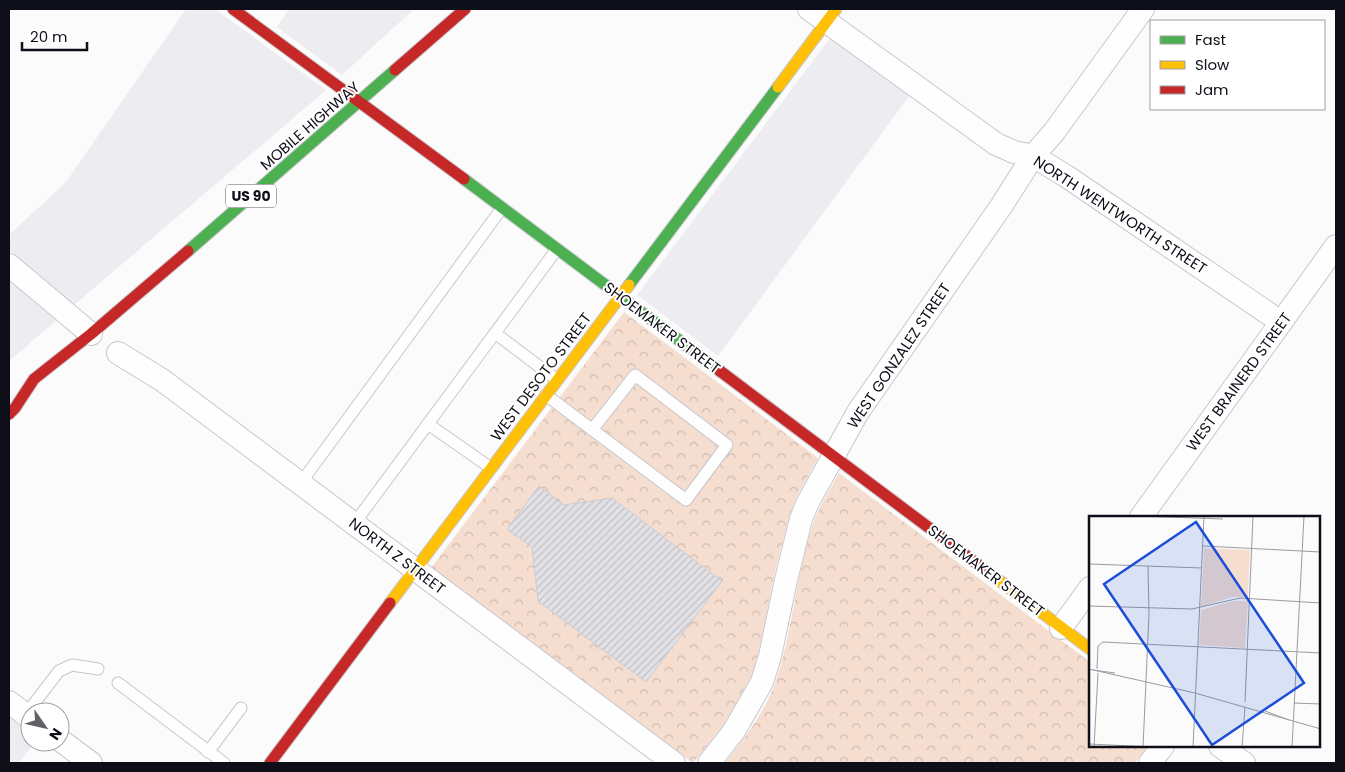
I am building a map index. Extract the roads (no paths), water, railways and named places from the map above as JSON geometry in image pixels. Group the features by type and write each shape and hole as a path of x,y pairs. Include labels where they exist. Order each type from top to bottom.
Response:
{"street":[{"name":"SHOEMAKER STREET","path":"233,9 558,249 1089,648"},
{"name":"MOBILE HIGHWAY","path":"17,385 34,379 90,334 361,102 465,9"},
{"name":"WEST GONZALEZ STREET","path":"709,763 734,730 762,682 770,656 801,519 808,502 858,412 1002,205 1033,156 1054,132 1143,9"},
{"name":"NORTH WENTWORTH STREET","path":"824,13 996,144 1014,152 1033,156 1066,176 1282,322"},
{"name":"WEST DESOTO STREET","path":"270,763 620,296 824,13"},
{"name":"WEST BRAINERD STREET","path":"1142,516 1336,246"},
{"path":"9,265 90,334"},
{"name":"NORTH Z STREET","path":"118,353 162,380 674,763"},
{"name":"MOBILE HIGHWAY","path":"9,414 16,408 34,379"},
{"path":"1062,628 1089,589"},
{"path":"70,747 91,763"},
{"path":"1150,763 1162,747"},
{"path":"1221,747 1244,763"}],"lane":[{"path":"300,484 502,208"},
{"path":"354,524 558,249"},
{"path":"495,333 557,380"},
{"path":"546,395 592,430 686,500 727,445 635,375 592,430"},
{"path":"428,424 491,468"},
{"path":"30,702 58,671 72,665 98,668"},
{"path":"118,683 224,763"},
{"path":"208,752 242,708"}]}
